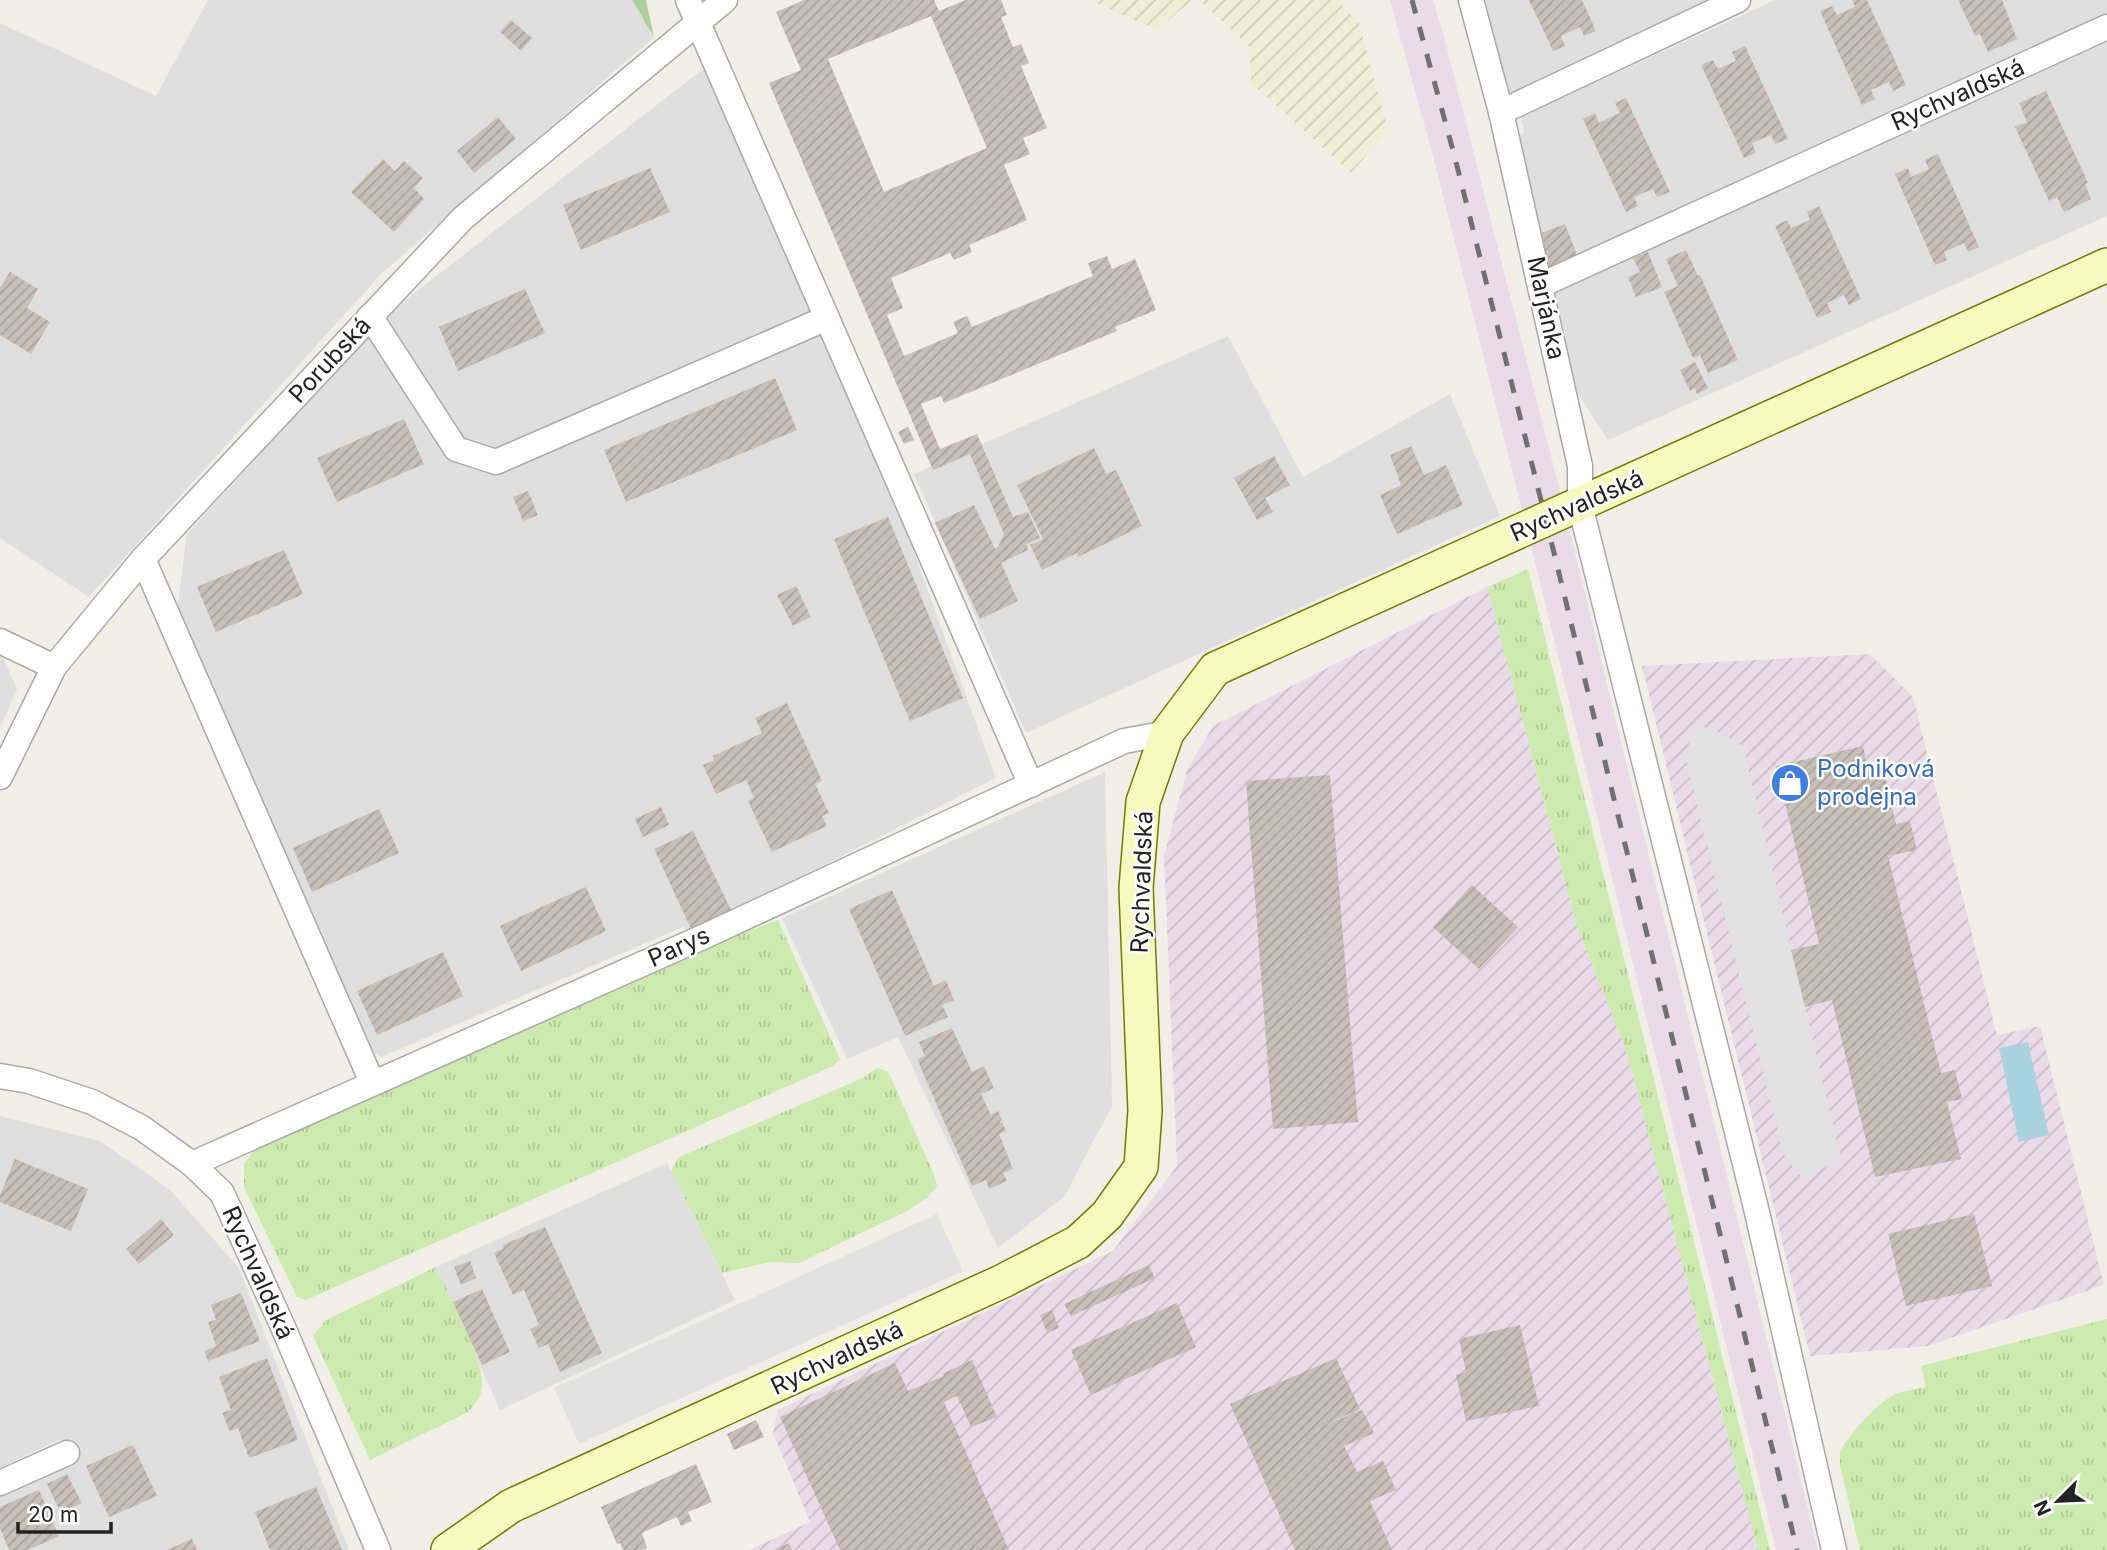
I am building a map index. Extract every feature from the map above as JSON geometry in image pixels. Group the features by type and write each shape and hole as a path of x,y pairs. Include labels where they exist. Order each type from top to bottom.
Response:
{"street":[{"path":"688,0 1031,785"},
{"name":"Porubská","path":"0,777 54,667 143,559 463,218 725,0"},
{"name":"Marjánka","path":"1471,0 1501,112 1541,285 1580,466 1580,505 1759,1221 1833,1550"},
{"path":"1501,112 1738,0"},
{"name":"Rychvaldská","path":"1541,285 2107,27"},
{"name":"Rychvaldská","path":"448,1550 511,1506 929,1316 1045,1260 1078,1242 1107,1215 1141,1167 1145,1111 1136,888 1143,802 1167,733 1215,669 2107,265"},
{"path":"370,316 456,449 496,462 827,318"},
{"path":"143,559 372,1083"},
{"path":"0,641 54,667"},
{"name":"Parys","path":"192,1164 703,937 1124,741 1167,733"},
{"name":"Rychvaldská","path":"0,1076 29,1081 92,1102 142,1128 192,1164 222,1193 283,1326 378,1550"},
{"path":"0,1483 67,1453"}],"shaded area":[{"path":"208,0 632,0 654,37 382,273 89,597 0,538 0,23 156,96"},
{"path":"1390,0 1433,0 1443,33 1564,507 1818,1550 1776,1550 1524,517 1434,160"},
{"path":"1477,0 1716,0 1518,94 1500,88"},
{"path":"1775,0 2107,0 2107,17 1546,274 1513,137 1524,132 1521,117"},
{"path":"2107,42 2107,216 1608,440 1577,392 1555,291"},
{"path":"707,66 868,426 996,778 692,932 683,927 381,1057 362,1046 177,610 187,534 390,312"},
{"path":"1228,336 1303,477 1450,394 1500,516 1026,733 914,474"},
{"path":"1487,587 1577,926 1626,1050 1758,1550 749,1550 810,1522 773,1433 778,1410 1113,1251 1177,1166 1164,856 1187,770 1213,726"},
{"path":"1870,654 1913,697 1997,1035 2040,1026 2104,1285 1928,1346 1810,1356 1642,666"},
{"path":"0,655 17,689 0,728"},
{"path":"1699,727 1711,728 1743,746 1841,1159 1803,1179 1784,1155 1685,756 1693,732"},
{"path":"1105,772 1112,1106 1064,1197 998,1248 898,1037 847,1059 782,918"},
{"path":"0,1116 100,1141 170,1190 239,1268 349,1550 0,1550 0,1492 72,1459 61,1439 0,1468"},
{"path":"667,1163 735,1300 500,1410 436,1267"},
{"path":"937,1214 963,1271 579,1444 554,1388"}],"green space":[{"path":"632,0 646,0 654,37"},
{"path":"1090,0 1192,0 1157,30"},
{"path":"1199,0 1337,0 1359,23 1388,130 1351,173 1251,83 1250,47"},
{"path":"1528,569 1770,1550 1758,1550 1626,1050 1577,926 1487,587"},
{"path":"778,920 840,1059 833,1066 306,1300 297,1297 244,1187 244,1164 254,1150 730,938"},
{"path":"877,1068 887,1071 891,1078 937,1186 928,1197 907,1211 799,1263 770,1262 722,1273 671,1171 679,1157 863,1078"},
{"path":"436,1267 478,1362 482,1377 481,1393 468,1412 370,1460 313,1336 326,1320"},
{"path":"2107,1319 2107,1550 1860,1550 1840,1466 1840,1451 1874,1410 1891,1397 1926,1387 1921,1366"}],"water":[{"path":"2028,1042 2049,1135 2019,1142 1999,1048"}],"building":[{"path":"804,0 934,0 939,11 966,0 1001,0 1007,15 1001,17 1013,47 1021,44 1029,63 1021,66 1047,128 1023,138 1030,154 1004,165 1027,220 969,245 972,252 954,260 950,253 891,278 903,308 887,315 904,356 958,333 953,322 967,316 972,327 1093,276 1088,263 1107,256 1112,269 1135,259 1156,310 1115,327 1117,331 944,403 941,396 921,404 940,449 977,434 1013,517 1028,512 1040,538 1026,544 1028,550 1001,563 1018,601 980,619 935,523 974,505 995,549 1004,534 970,454 933,470 769,83 801,70 776,12","holes":["931,16 987,148 884,192 828,59"]},
{"path":"1529,0 1582,0 1596,31 1584,36 1580,27 1561,36 1565,46 1553,51"},
{"path":"1852,0 1867,0 1906,85 1893,91 1889,82 1871,90 1875,99 1862,105 1820,11 1832,6 1837,15 1855,7"},
{"path":"1958,0 2002,0 2017,39 1988,52 1980,34 1975,36"},
{"path":"511,20 532,38 521,51 500,32"},
{"path":"1745,46 1788,139 1775,144 1771,135 1752,143 1756,153 1744,158 1701,65 1713,60 1718,69 1736,61 1732,52"},
{"path":"2046,91 2088,183 2085,184 2091,199 2064,212 2057,197 2049,201 2015,127 2027,122 2019,103"},
{"path":"1626,98 1670,192 1657,197 1653,189 1634,197 1638,206 1626,212 1583,119 1595,113 1599,123 1620,113 1615,103"},
{"path":"498,117 516,139 474,173 457,151"},
{"path":"1938,154 1979,247 1968,252 1964,243 1944,252 1947,260 1935,265 1895,174 1908,168 1911,177 1929,169 1925,160"},
{"path":"383,159 395,171 404,161 423,178 414,188 424,199 394,232 351,192"},
{"path":"650,168 670,212 581,250 563,205"},
{"path":"1819,206 1861,299 1849,305 1844,295 1827,303 1831,312 1817,318 1775,226 1787,220 1791,228 1810,220 1807,212"},
{"path":"1565,224 1578,258 1550,269 1536,235"},
{"path":"1686,250 1738,360 1708,373 1700,355 1693,358 1664,292 1678,286 1666,259"},
{"path":"1648,252 1662,287 1636,297 1628,277 1640,272 1633,258"},
{"path":"10,272 38,289 27,308 50,322 31,354 0,335 0,288"},
{"path":"525,289 545,333 458,371 439,327"},
{"path":"1695,362 1708,388 1697,394 1695,388 1690,391 1680,370"},
{"path":"775,378 797,430 626,502 604,450"},
{"path":"404,419 424,464 337,502 317,458"},
{"path":"908,427 914,440 904,444 898,432"},
{"path":"1411,446 1424,475 1446,465 1463,505 1397,534 1380,495 1401,485 1390,455"},
{"path":"1094,448 1106,474 1116,470 1142,526 1078,557 1077,553 1042,570 1030,545 1043,539 1017,485"},
{"path":"1274,456 1290,485 1265,498 1273,512 1257,520 1234,478"},
{"path":"528,491 538,515 523,521 513,497"},
{"path":"888,517 963,698 910,721 834,539"},
{"path":"284,550 303,594 216,632 197,587"},
{"path":"796,586 811,617 793,626 777,595"},
{"path":"787,703 822,781 815,784 829,813 822,816 827,826 772,852 748,801 754,798 746,780 716,794 703,765 714,760 713,756 762,733 755,718"},
{"path":"1863,746 1869,774 1884,771 1896,824 1910,821 1917,850 1888,856 1941,1073 1955,1070 1962,1099 1947,1102 1961,1159 1875,1177 1832,1000 1805,1007 1791,950 1819,944 1776,766"},
{"path":"1330,775 1358,1122 1273,1129 1246,781"},
{"path":"661,807 669,825 643,837 635,819"},
{"path":"379,809 399,853 312,892 293,848"},
{"path":"693,831 732,912 692,931 654,849"},
{"path":"1472,885 1518,927 1479,969 1433,927"},
{"path":"586,887 606,931 521,971 500,926"},
{"path":"892,890 934,986 946,980 954,1000 942,1005 948,1017 905,1036 849,909"},
{"path":"443,952 463,996 377,1035 357,991"},
{"path":"952,1028 972,1072 984,1066 994,1088 981,1094 991,1115 998,1111 1002,1120 999,1122 1002,1122 1006,1131 999,1134 1013,1169 1003,1173 1007,1181 989,1189 986,1180 972,1186 917,1059 925,1056 919,1042"},
{"path":"15,1159 88,1189 71,1231 0,1202 0,1195"},
{"path":"1974,1214 1992,1286 1906,1306 1888,1234"},
{"path":"161,1219 174,1235 139,1264 126,1249"},
{"path":"545,1227 602,1353 560,1372 548,1344 539,1348 530,1329 539,1325 524,1290 513,1295 494,1253 504,1248 503,1245"},
{"path":"470,1261 476,1278 461,1285 454,1267"},
{"path":"1149,1265 1155,1278 1071,1316 1064,1304"},
{"path":"482,1289 510,1352 482,1365 453,1302"},
{"path":"241,1293 260,1341 208,1361 204,1351 216,1346 208,1322 216,1320 211,1305"},
{"path":"1177,1303 1196,1347 1091,1395 1071,1350"},
{"path":"1052,1310 1059,1328 1047,1333 1040,1315"},
{"path":"1520,1325 1539,1406 1466,1421 1456,1375 1466,1372 1459,1339"},
{"path":"267,1358 298,1440 249,1458 238,1428 230,1431 222,1413 231,1410 219,1377"},
{"path":"1336,1358 1360,1409 1322,1426 1362,1410 1374,1433 1344,1446 1357,1472 1383,1461 1396,1490 1370,1501 1392,1550 1295,1550 1230,1404"},
{"path":"972,1360 997,1417 971,1427 957,1396 944,1402 1009,1550 840,1550 780,1417 895,1363 908,1391 944,1376 942,1374"},
{"path":"756,1420 764,1437 734,1450 727,1434"},
{"path":"133,1445 157,1496 109,1517 86,1466"},
{"path":"696,1464 712,1502 688,1512 692,1521 681,1526 677,1517 642,1533 647,1548 623,1550 620,1543 617,1544 601,1507"},
{"path":"67,1474 82,1503 61,1513 47,1484"},
{"path":"316,1487 342,1550 270,1550 255,1512"},
{"path":"39,1490 59,1536 28,1550 9,1550 0,1528 0,1507"},
{"path":"192,1539 197,1550 167,1550"},
{"path":"789,1543 792,1550 774,1550"}],"railway":[{"path":"1412,0 1454,154 1546,520 1797,1550"}],"place":[{"name":"Podniková prodejna","path":"1790,783"}]}
